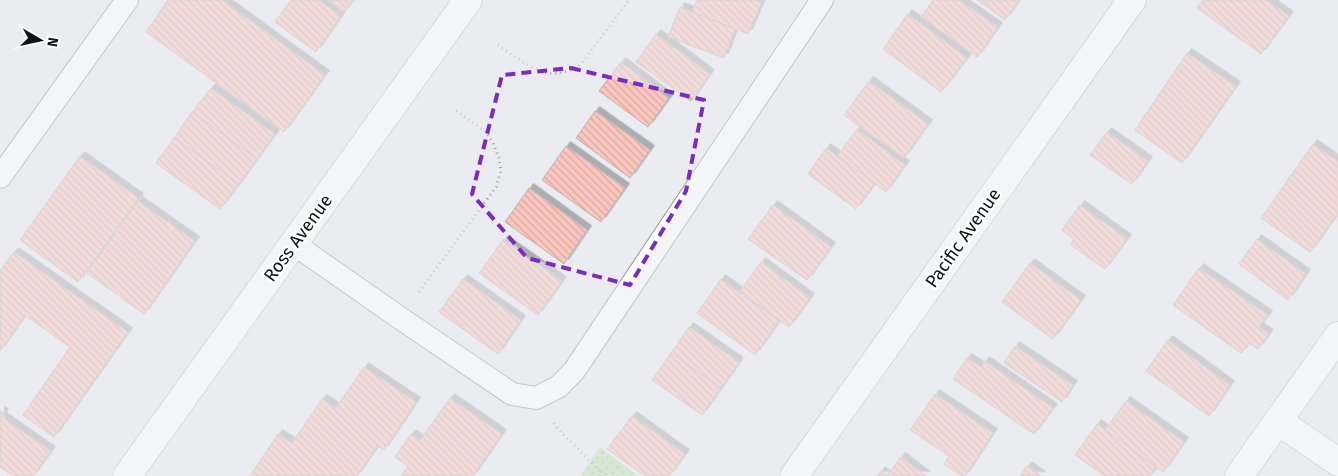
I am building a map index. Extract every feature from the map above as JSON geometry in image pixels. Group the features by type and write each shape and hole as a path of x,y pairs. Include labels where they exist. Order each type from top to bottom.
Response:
{"street":[{"name":"Ross Avenue","path":"127,476 468,0"},
{"name":"Pacific Avenue","path":"794,476 1132,0"},
{"path":"1239,476 1338,336"},
{"path":"1278,421 1338,462"}],"lane":[{"path":"0,177 127,0"},
{"path":"294,244 512,394 536,398 558,386 574,371 822,0"}],"path":[{"path":"498,45 542,72 557,74 570,70 581,64 629,0"},
{"path":"400,318 496,187 501,171 499,158 486,132 454,109"},
{"path":"536,398 558,429 600,471 608,476"},
{"path":"600,471 600,476"}],"highlighted area":[{"path":"571,68 704,100 686,191 630,285 527,258 472,194 502,75"}],"green space":[{"path":"600,447 638,476 580,476"}],"building":[{"path":"168,0 222,0 325,75 284,132 146,32"},
{"path":"291,0 319,0 341,16 316,52 275,22"},
{"path":"327,0 353,0 344,12"},
{"path":"697,0 754,0 761,3 748,34 692,12"},
{"path":"933,0 959,0 998,27 977,57 921,17"},
{"path":"977,0 1019,0 1005,20"},
{"path":"1203,0 1266,0 1289,16 1261,54 1197,8"},
{"path":"680,7 735,29 724,58 668,37"},
{"path":"908,14 967,58 941,92 883,49"},
{"path":"656,34 710,74 691,101 636,62"},
{"path":"1187,53 1236,86 1182,163 1135,130"},
{"path":"621,62 669,98 648,127 599,91"},
{"path":"869,81 928,124 904,158 844,115"},
{"path":"211,88 275,134 257,159 192,112"},
{"path":"595,111 650,150 630,178 576,138"},
{"path":"192,112 257,159 239,184 174,138"},
{"path":"857,129 905,165 886,192 837,156"},
{"path":"1107,132 1148,161 1132,184 1090,155"},
{"path":"174,138 239,184 220,209 156,163"},
{"path":"1313,144 1338,162 1338,213 1310,252 1261,218"},
{"path":"566,146 625,188 601,222 542,180"},
{"path":"826,148 875,183 856,209 808,174"},
{"path":"80,156 139,198 78,282 20,240"},
{"path":"529,188 587,230 564,264 505,222"},
{"path":"138,201 195,241 144,314 87,273"},
{"path":"773,205 831,247 807,280 748,239"},
{"path":"1080,205 1127,239 1105,269 1071,245 1074,239 1062,230"},
{"path":"1257,239 1306,274 1288,300 1239,264"},
{"path":"503,240 562,281 538,315 479,273"},
{"path":"14,252 128,332 54,437 23,415 70,347 25,315 0,351 0,271"},
{"path":"761,262 810,298 789,327 740,291"},
{"path":"1030,263 1081,300 1053,339 1002,302"},
{"path":"1199,268 1268,315 1259,327 1269,334 1258,349 1249,343 1241,353 1173,305"},
{"path":"463,279 521,320 498,354 439,312"},
{"path":"721,279 779,321 755,355 697,313"},
{"path":"689,327 739,362 721,388 671,353"},
{"path":"1168,340 1230,385 1209,416 1146,371"},
{"path":"1015,346 1073,385 1062,402 1004,363"},
{"path":"671,353 721,388 702,415 652,380"},
{"path":"967,358 981,367 985,361 1053,408 1034,434 953,379"},
{"path":"364,367 416,402 384,450 377,446 357,476 250,476 278,434 292,443 322,399 336,408"},
{"path":"935,394 993,433 965,476 944,464 949,456 910,430"},
{"path":"450,398 502,434 473,476 401,476 408,466 395,457 411,434 420,440"},
{"path":"1126,401 1184,442 1163,472 1105,430"},
{"path":"0,411 4,413 2,417 51,451 33,476 13,476 0,467"},
{"path":"632,416 685,454 669,476 645,476 607,449"},
{"path":"1097,424 1156,467 1150,476 1105,476 1075,455"},
{"path":"901,457 926,476 887,476"},
{"path":"1027,466 1041,476 1020,476"},
{"path":"881,471 887,476 877,476"}]}
